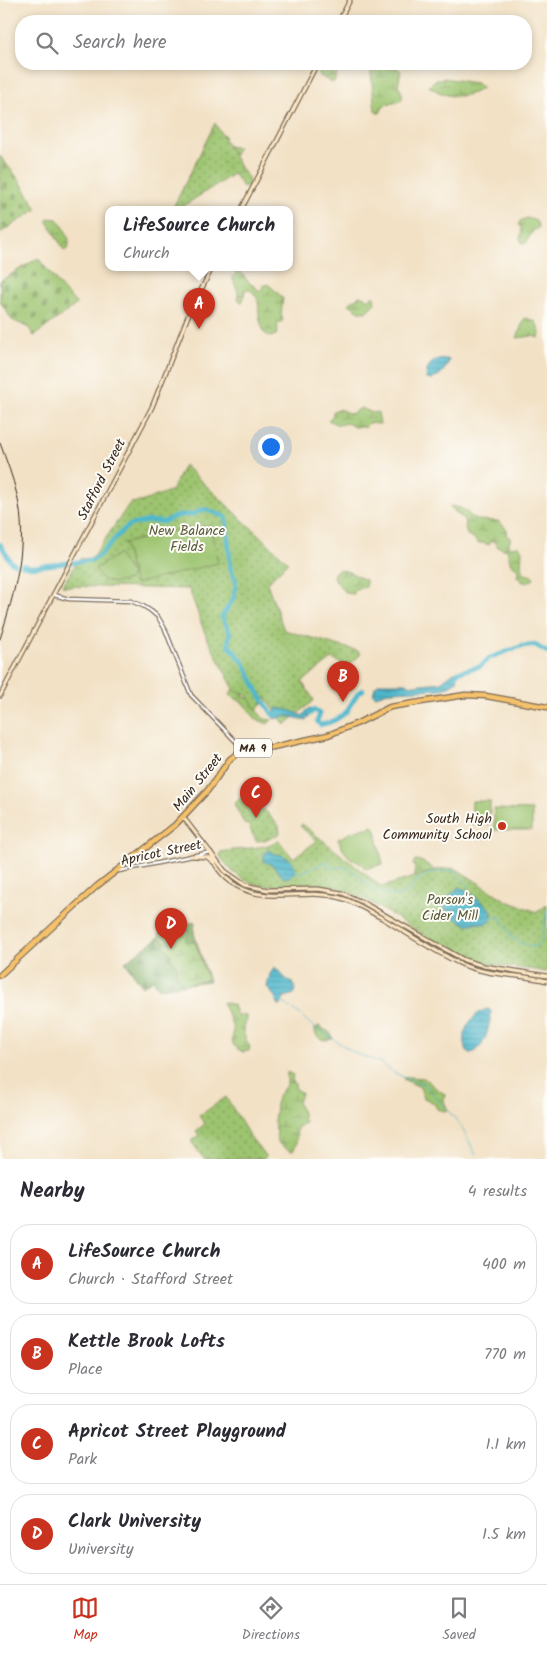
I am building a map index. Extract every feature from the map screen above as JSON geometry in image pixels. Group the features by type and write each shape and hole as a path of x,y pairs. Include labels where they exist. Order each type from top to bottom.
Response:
{"highway":[{"name":"MA 9","path":"243,749 273,747 331,735 363,721 380,710 390,707 468,695 486,696 547,707"},
{"name":"Main Street","path":"0,975 95,888 166,833 208,790 230,759 243,749"}],"main road":[{"path":"343,15 350,0"},
{"path":"243,206 314,70"},
{"name":"Stafford Street","path":"0,696 152,406 189,313 210,271"},
{"path":"183,817 228,874 250,888 268,890 318,889 342,893 362,902 464,960 484,966 547,976"},
{"path":"210,852 212,858 227,879 248,892 268,895 319,894 342,898 360,906 465,966 547,981"},
{"path":"191,856 207,857 216,864"}],"street":[{"path":"54,594 73,599 128,601 139,604 151,611 163,625 191,695 243,749"},
{"name":"Apricot Street","path":"115,872 210,852"},
{"path":"126,863 130,868"}],"green space":[{"path":"320,70 336,70 337,74 334,82 330,82 319,75"},
{"path":"371,70 400,70 398,85 402,93 402,99 398,102 384,105 380,113 377,113 375,110"},
{"path":"444,78 476,83 483,88 476,92 456,96 442,93 429,86 435,80"},
{"path":"215,123 241,169 183,206 174,206"},
{"path":"220,134 225,136 226,145 238,148 233,155 249,179 248,186 243,187 232,172"},
{"path":"0,156 20,181 37,209 0,233"},
{"path":"48,218 57,219 65,230 69,242 67,250 64,250 47,221"},
{"path":"527,218 536,221 539,227 532,232 526,243 523,244 520,239 522,231 519,224 520,221"},
{"path":"38,258 63,290 77,304 34,336 29,328 12,320 0,301 0,281"},
{"path":"236,271 240,271 258,290 262,290 263,286 268,284 283,298 281,314 283,320 277,326 278,331 276,335 270,337 263,332 257,299 252,292 248,289 245,290 243,301 241,302 238,299 238,292 232,277 236,274"},
{"path":"360,296 369,300 372,296 374,297 375,303 366,312 361,312 349,304"},
{"path":"527,318 536,322 540,333 539,338 532,336 517,338 524,319"},
{"path":"361,408 373,413 378,412 380,424 368,423 365,428 360,426 354,427 347,423 338,425 328,420 333,415 333,411 340,410 351,414"},
{"name":"New Balance Fields","path":"184,465 288,562 267,583 284,630 358,651 361,654 348,666 332,659 302,682 314,700 285,725 265,697 257,711 246,694 235,691 206,636 189,589 62,586 79,559 92,558 130,503 141,502 172,490"},
{"path":"450,506 463,509 476,520 498,521 507,529 506,535 511,538 509,547 519,546 522,550 522,570 528,575 533,576 534,579 527,583 521,581 517,576 519,569 511,564 507,550 498,547 495,542 491,541 489,545 477,543 474,538 467,535 464,520"},
{"path":"210,525 218,563 135,584 124,543 168,532"},
{"path":"118,554 132,575 129,580 114,583 103,580 95,569"},
{"path":"339,570 350,572 366,580 366,587 355,589 354,594 347,593 333,577 334,573"},
{"path":"241,688 244,697 262,702 263,704 258,706 257,711 264,719 272,720 268,724 256,719 243,703 230,695 232,690 236,691"},
{"path":"248,791 279,826 280,833 269,839 256,841 248,824 245,825 234,804"},
{"path":"472,801 490,801 490,824 471,824"},
{"path":"494,809 532,810 532,830 494,830"},
{"name":"Parson's Cider Mill","path":"302,824 382,887 440,869 455,868 507,901 537,912 547,905 547,972 481,962 461,955 367,901 341,889 317,885 258,885 245,880 232,871 220,856 221,852 258,847 279,841 293,858 317,841 300,826"},
{"path":"373,826 377,835 383,864 365,869 347,855 338,839 352,832"},
{"path":"415,860 427,864 436,872 416,878 414,876 415,867 413,864"},
{"path":"185,918 189,923 195,922 194,933 209,981 159,988 153,980 142,986 125,962"},
{"path":"187,928 189,933 185,940 188,943 195,941 207,979 183,984 176,973 177,965 172,960 169,951 165,948 164,941 159,937 160,933 163,932 183,932"},
{"path":"222,1002 233,1005 238,1016 246,1015 243,1030 250,1047 249,1051 243,1052 234,1046 232,1025"},
{"path":"319,1026 330,1033 333,1039 320,1039 315,1032 315,1028"},
{"path":"287,1072 293,1075 292,1081 296,1089 301,1093 298,1103 303,1113 303,1119 306,1122 297,1128 296,1143 293,1151 278,1143 274,1122 277,1097 287,1084"},
{"path":"408,1077 424,1078 445,1094 444,1101 448,1111 437,1109 434,1103 424,1098 420,1087 403,1079"},
{"path":"226,1097 249,1135 266,1157 264,1159 204,1159 191,1141 199,1135 196,1131 205,1124 199,1116"}],"water":[{"path":"449,360 448,364 440,375 431,380 426,379 431,363"},
{"path":"454,672 458,672 457,681 446,688 391,691 376,696 373,694 375,687 379,683 406,683 413,685 441,682"},
{"path":"277,708 303,716 308,709 314,710 306,720 286,716 274,719 273,715"},
{"path":"268,850 274,854 284,856 293,864 295,872 292,876 284,878 272,865 264,861 264,855"},
{"path":"459,887 491,910 492,918 490,922 467,925 448,911 443,905 445,900"},
{"path":"275,967 286,979 292,982 296,990 294,994 285,997 280,1006 267,987 270,974"},
{"path":"488,1009 491,1011 486,1037 479,1048 469,1053 465,1047 464,1040 467,1027 476,1015"}],"waterway":[{"path":"22,565 32,567 93,560 130,525 149,521 163,522 177,516 194,514 204,509 226,517 231,570 236,581 234,597 222,617 230,633 228,644 244,663 258,692 273,715 277,714"},
{"path":"0,544 11,562 15,564"},
{"path":"455,676 458,672 481,666 489,658 522,646 535,645 547,652"},
{"path":"349,707 358,693 363,690"},
{"path":"310,714 314,710 320,714 317,721 320,725 335,720 348,710"},
{"path":"296,870 300,873 328,861 328,866 333,868 346,867 356,873 376,891 394,896 404,895 413,887 416,881 427,874 439,871 456,871 468,885 465,890"},
{"path":"490,918 502,918 512,938 533,947 541,943 547,910"},
{"path":"282,1002 301,1015 310,1024 357,1054 381,1063 403,1077 424,1084 460,1124 476,1155"}],"railway":[{"path":"0,443 17,495 22,532 19,568 0,639"}],"place":[{"name":"LifeSource Church","path":"199,329"},
{"name":"Kettle Brook Lofts","path":"343,702"},
{"name":"Apricot Street Playground","path":"256,818"},
{"name":"South High Community School","path":"502,826"},
{"name":"Clark University","path":"171,949"}]}
